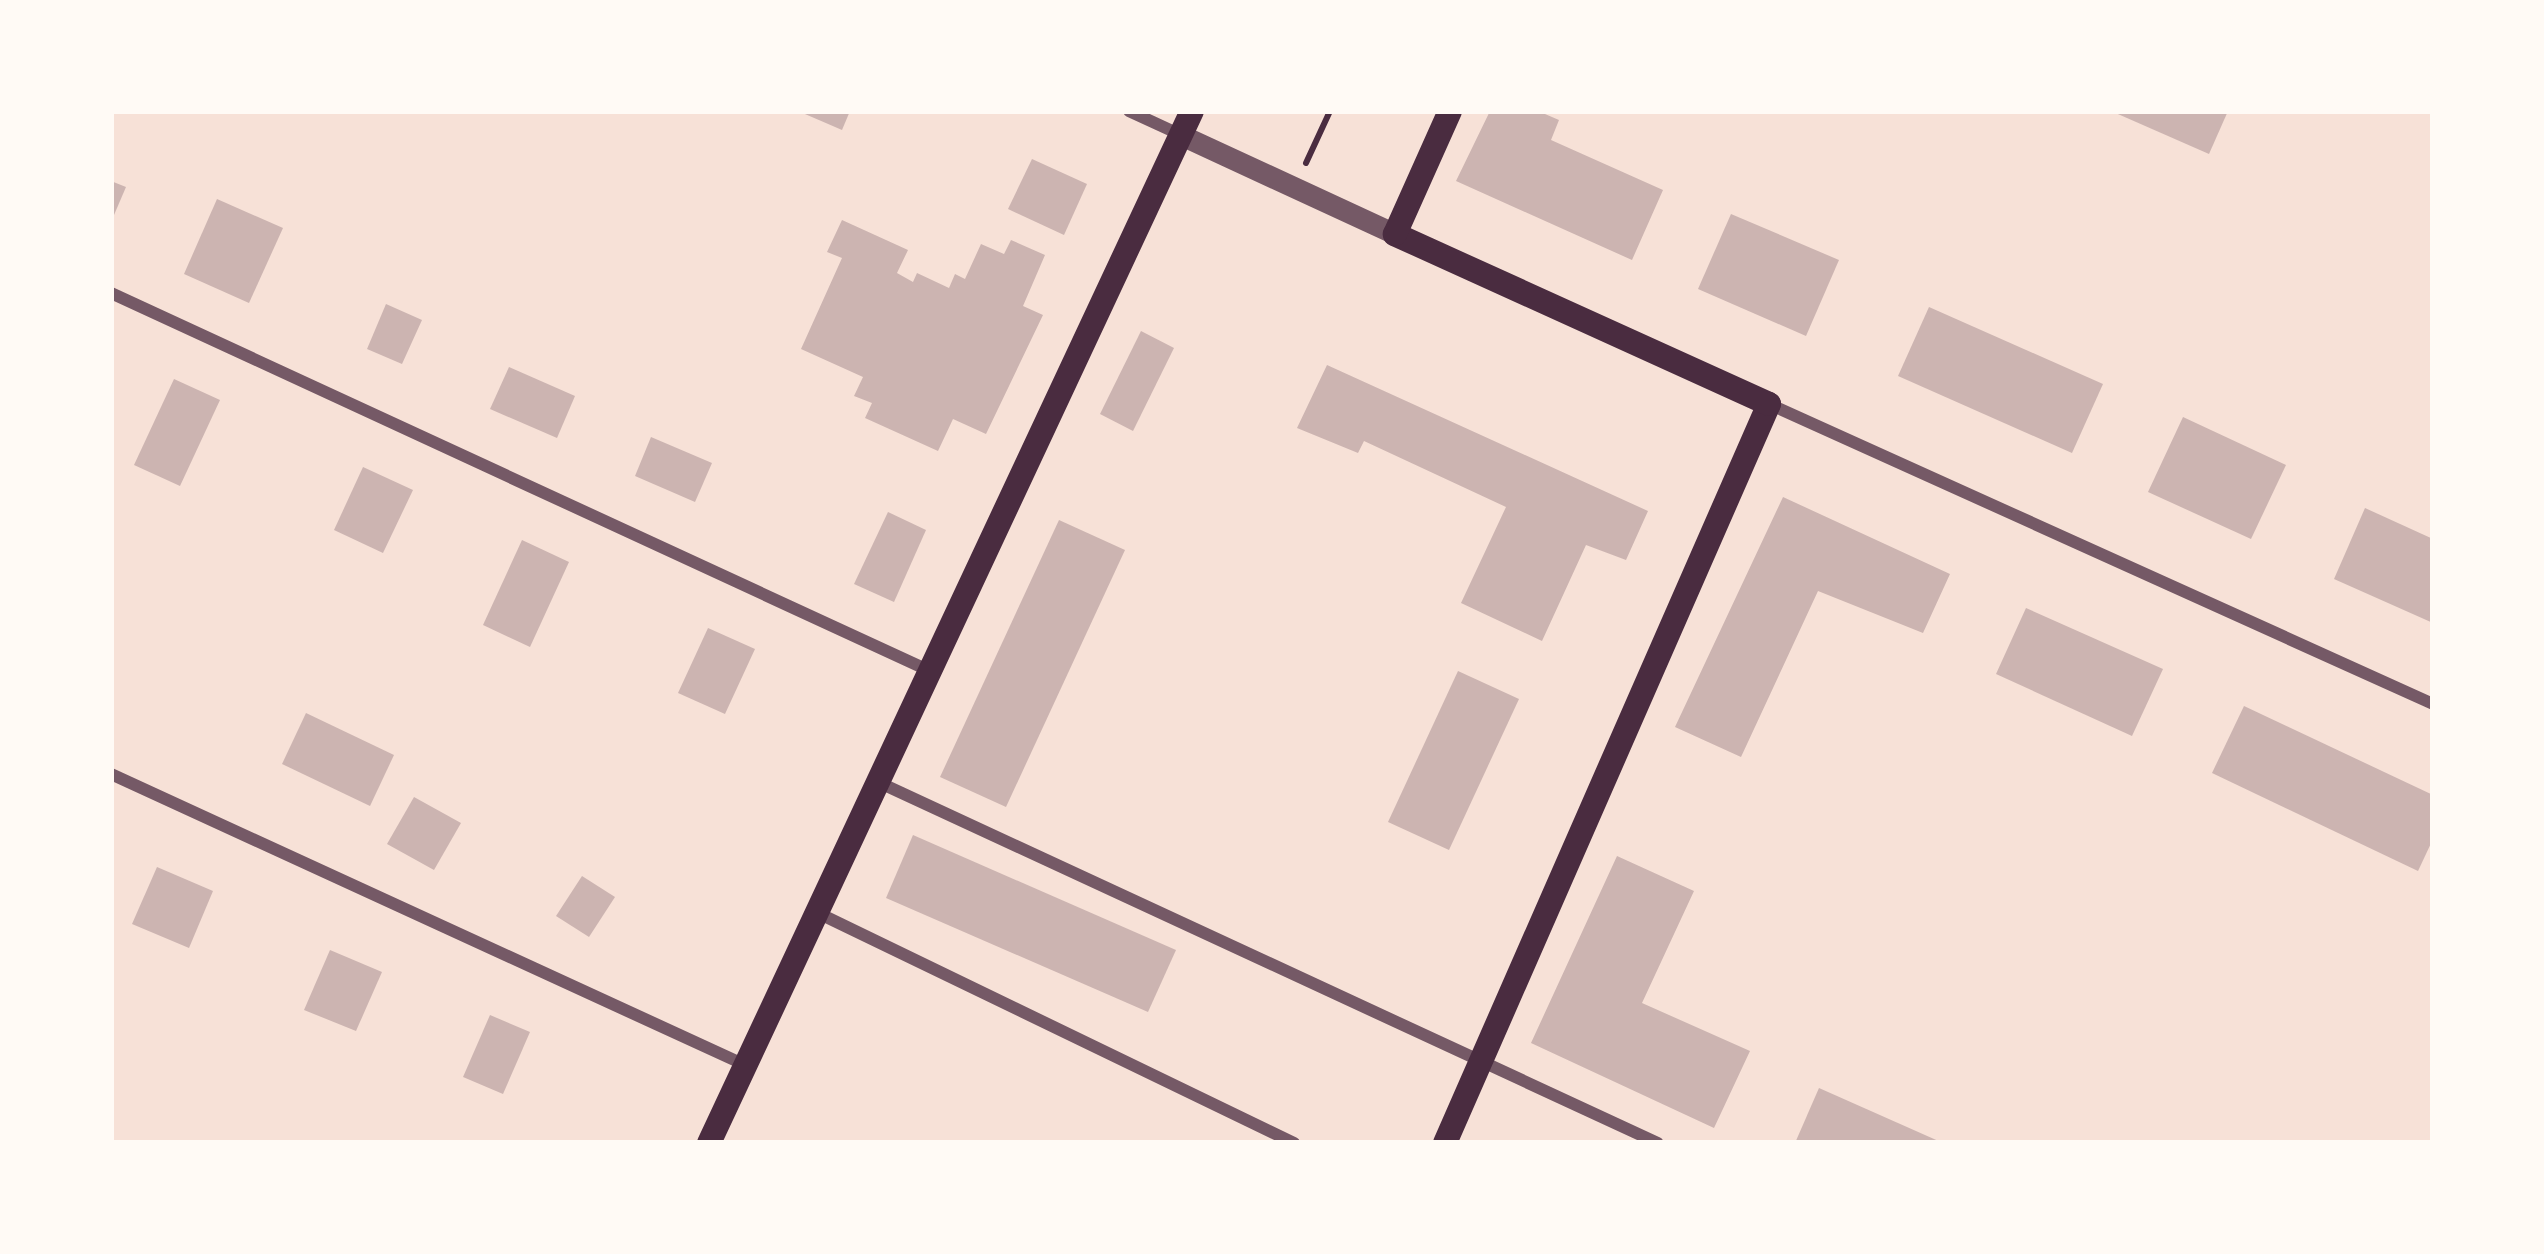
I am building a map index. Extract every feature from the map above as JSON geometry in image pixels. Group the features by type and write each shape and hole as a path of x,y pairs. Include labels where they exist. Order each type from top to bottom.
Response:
{"main road":[{"path":"1445,1143 1769,404 1395,234 1450,111"},
{"path":"709,1143 1186,123"}],"street":[{"path":"1129,111 1186,123 1295,188 1395,234"},
{"path":"111,293 930,671"},
{"path":"1769,404 2433,704"},
{"path":"111,773 745,1065"},
{"path":"878,782 1480,1066 1658,1143"},
{"path":"817,912 1294,1143"}],"path":[{"path":"1295,188 1330,111"}],"building":[{"path":"798,111 850,111 842,130"},
{"path":"1490,111 1538,111 1559,120 1551,140 1663,190 1632,260 1456,181"},
{"path":"2111,111 2228,111 2209,154"},
{"path":"1032,159 1087,184 1064,235 1008,209"},
{"path":"111,181 126,187 111,222"},
{"path":"217,199 283,228 249,303 184,274"},
{"path":"1731,214 1839,260 1806,336 1698,289"},
{"path":"842,220 908,250 897,273 913,282 917,273 949,288 955,274 965,279 981,244 1004,254 1011,240 1045,255 1023,306 1043,315 986,434 953,419 938,451 865,418 872,403 854,396 863,377 801,349 842,258 827,252"},
{"path":"386,304 422,320 402,364 367,349"},
{"path":"1929,307 2103,384 2072,453 1898,376"},
{"path":"1141,331 1174,348 1133,431 1100,414"},
{"path":"1327,365 1648,511 1626,560 1586,545 1542,641 1461,603 1506,507 1364,441 1358,453 1297,428"},
{"path":"509,367 575,396 557,438 490,409"},
{"path":"174,379 220,400 180,486 134,465"},
{"path":"2183,417 2286,465 2251,539 2148,492"},
{"path":"651,437 712,463 695,502 635,476"},
{"path":"363,467 413,490 383,553 334,530"},
{"path":"1783,497 1950,574 1923,633 1818,591 1741,757 1675,727"},
{"path":"2365,508 2433,539 2433,623 2334,579"},
{"path":"888,512 926,530 894,602 854,584"},
{"path":"1059,520 1125,550 1006,807 940,777"},
{"path":"522,540 569,562 530,647 483,625"},
{"path":"2026,608 2163,669 2132,736 1996,674"},
{"path":"708,628 755,649 725,714 678,693"},
{"path":"1458,671 1519,699 1449,850 1388,822"},
{"path":"2244,706 2433,795 2433,839 2418,871 2212,773"},
{"path":"306,713 394,755 370,806 282,764"},
{"path":"414,797 461,823 434,870 387,844"},
{"path":"913,835 1176,950 1148,1012 886,898"},
{"path":"1617,856 1694,891 1642,1003 1750,1051 1714,1128 1531,1043"},
{"path":"157,867 213,891 189,948 132,924"},
{"path":"582,876 615,897 589,937 556,916"},
{"path":"330,950 382,972 356,1031 304,1010"},
{"path":"490,1015 530,1032 503,1094 463,1077"},
{"path":"1819,1088 1943,1143 1795,1143"}]}
